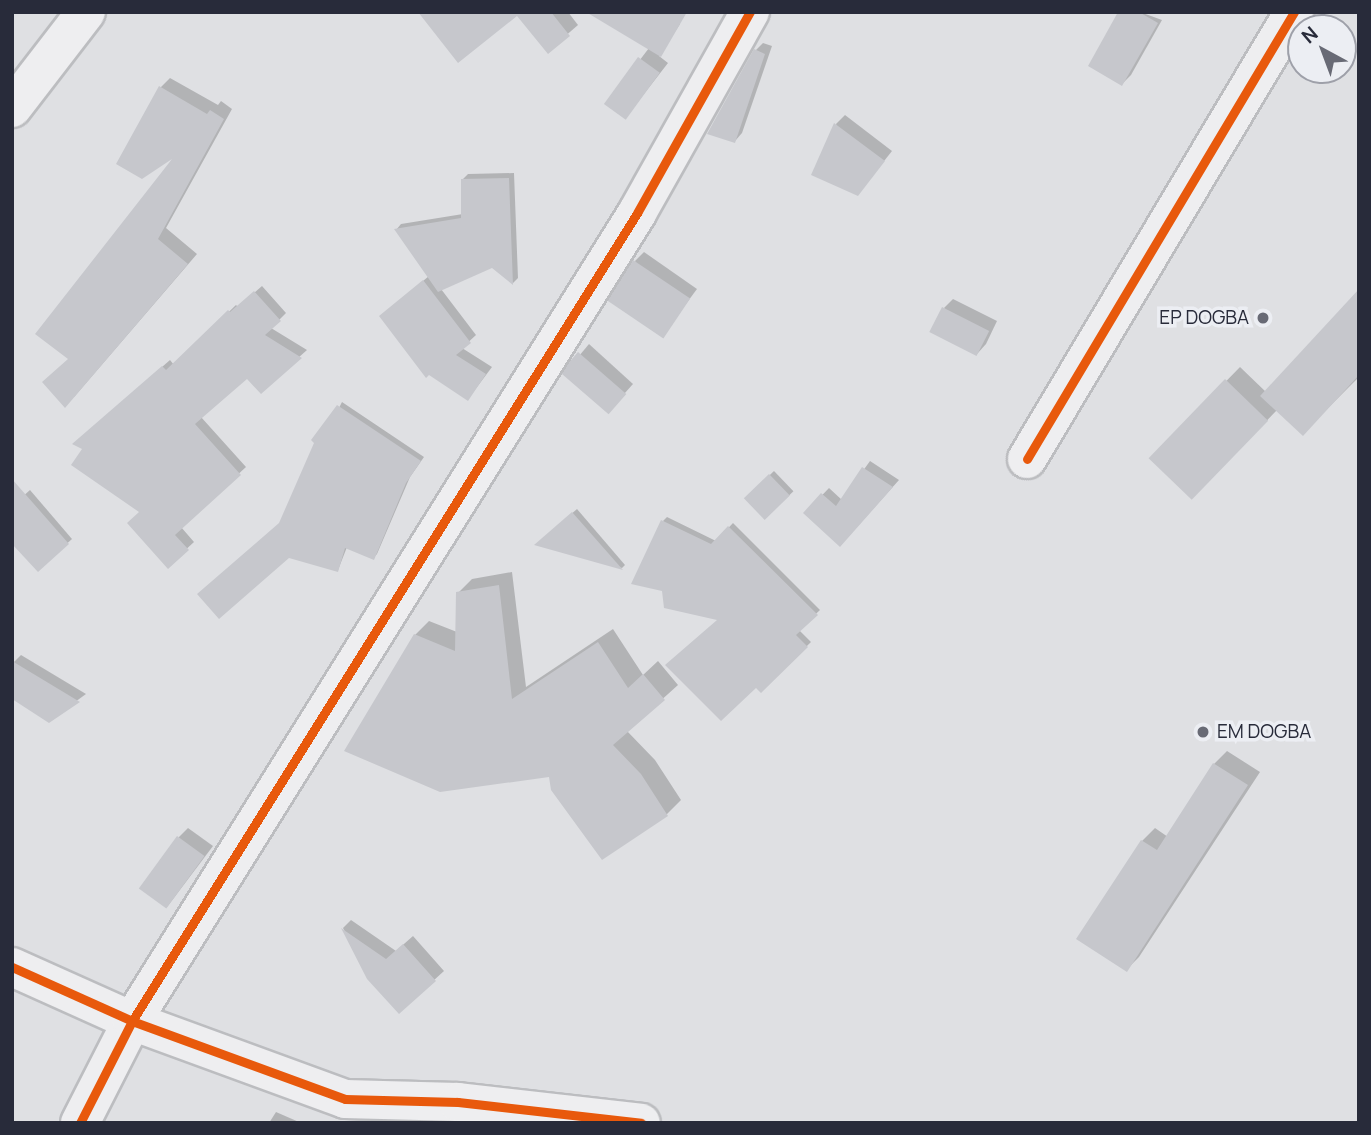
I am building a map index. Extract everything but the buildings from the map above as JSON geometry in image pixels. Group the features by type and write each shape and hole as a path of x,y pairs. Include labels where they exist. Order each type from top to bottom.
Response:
{"street":[{"path":"12,108 86,12"},
{"path":"79,1123 132,1021 637,213 750,12"},
{"path":"1027,459 1294,12"},
{"path":"12,967 132,1021 345,1099 458,1102 641,1123"}],"cycle path":[{"path":"80,1123 132,1021 637,213 750,12"},
{"path":"1027,459 1294,12"},
{"path":"12,967 132,1021 345,1099 458,1102 641,1123"}],"place":[{"name":"EP DOGBA","path":"1263,318"},
{"name":"EM DOGBA","path":"1203,732"}]}
